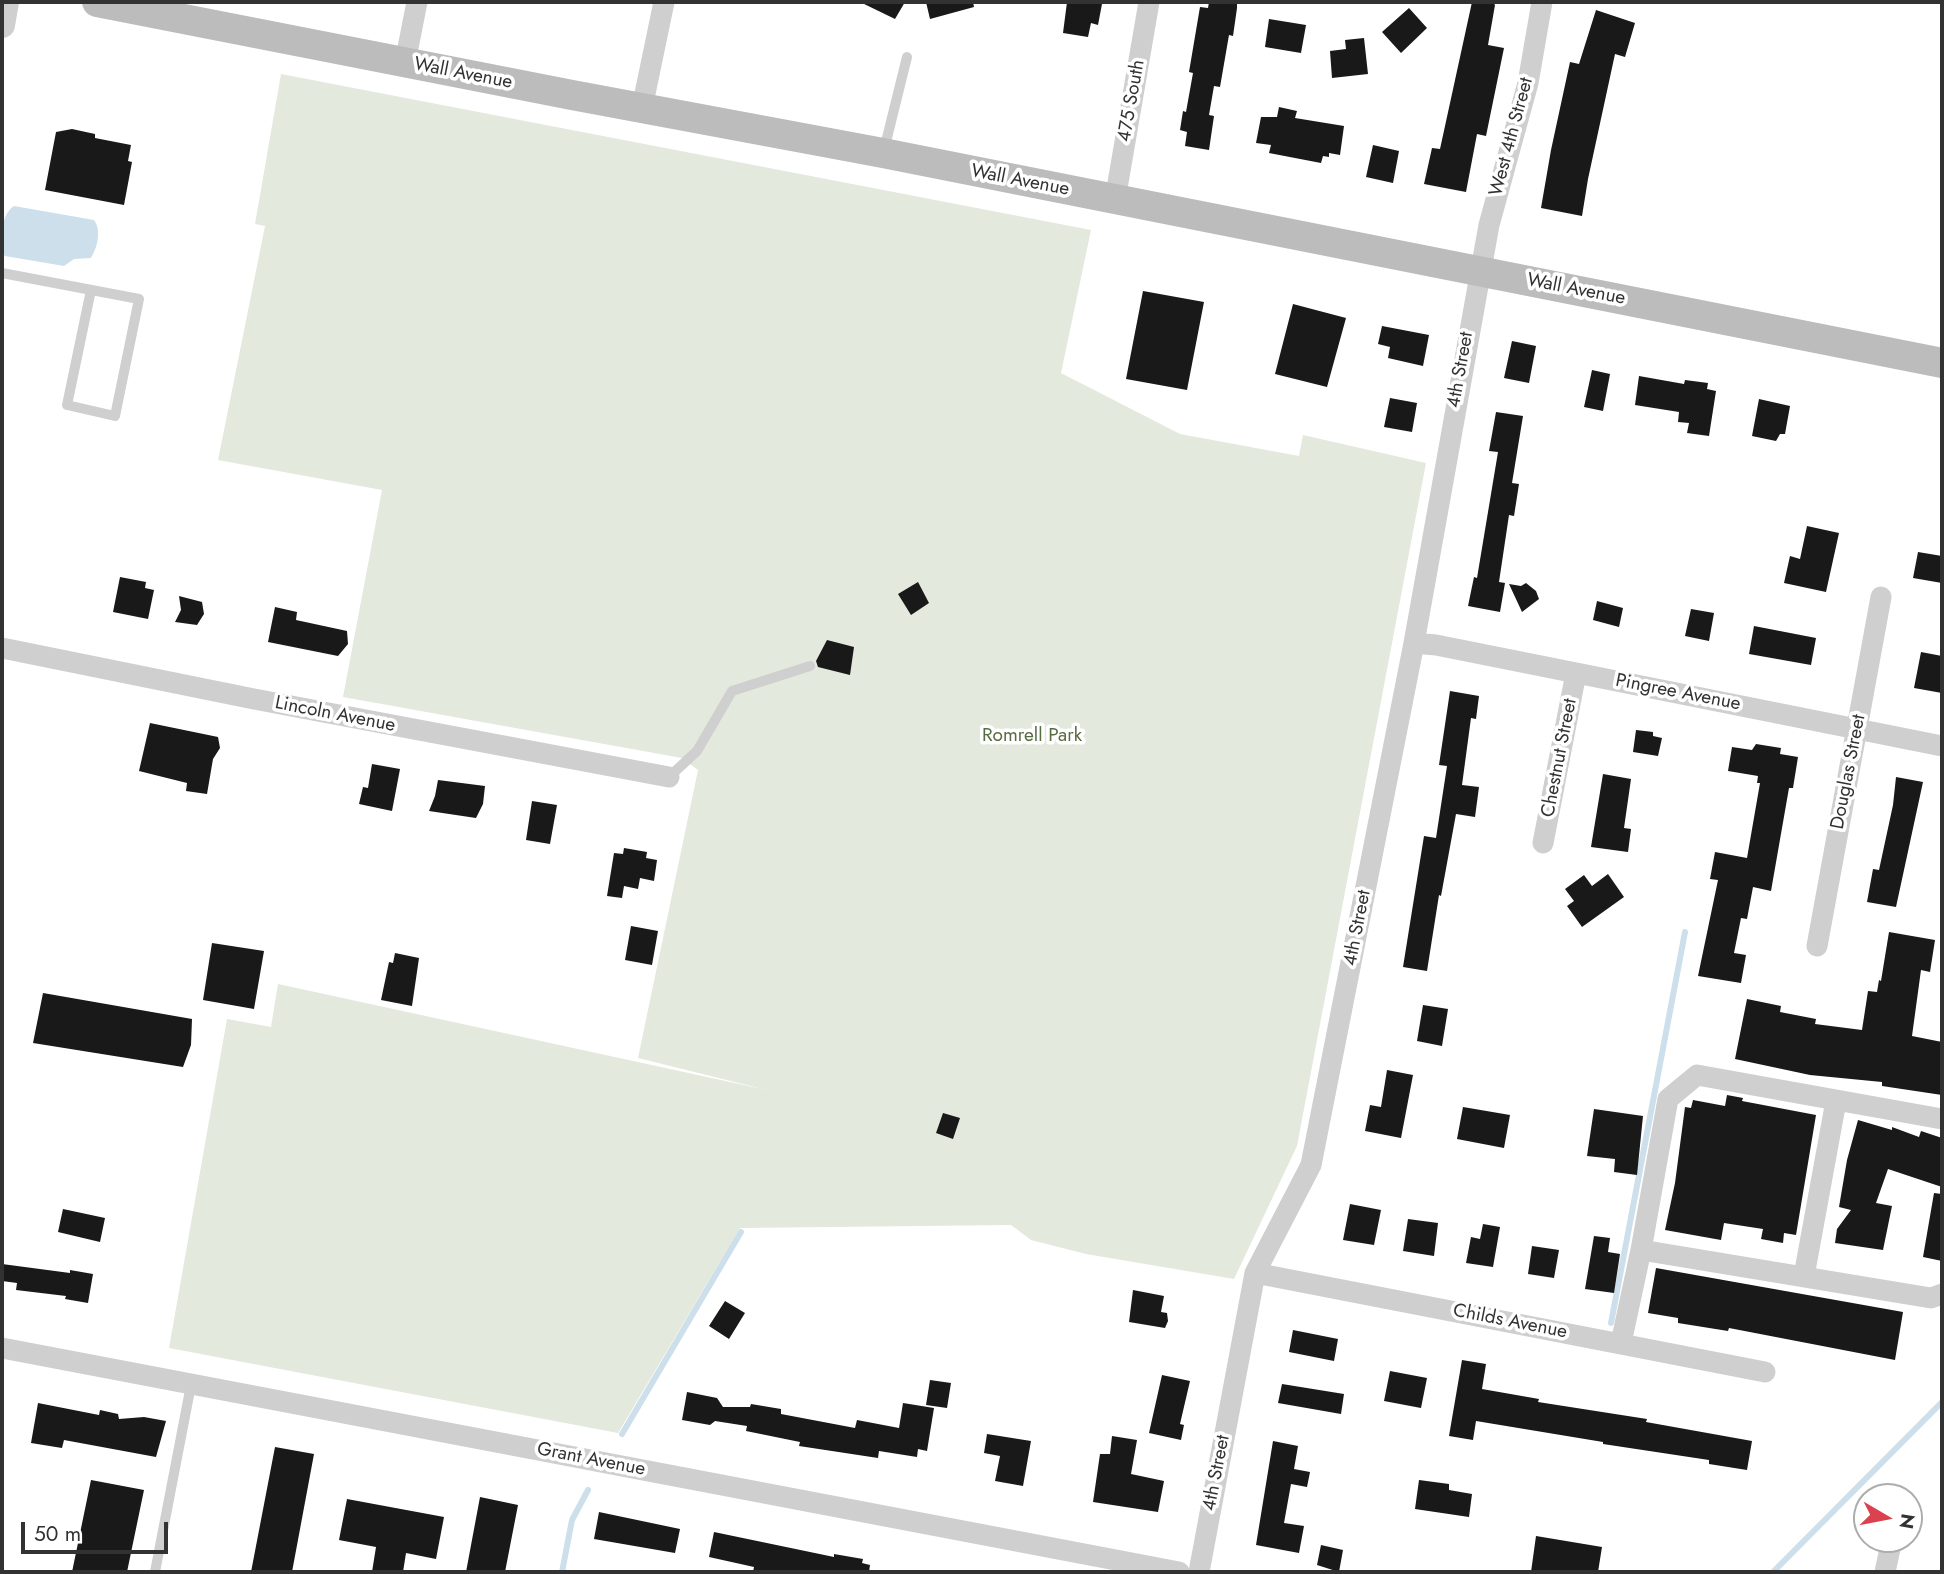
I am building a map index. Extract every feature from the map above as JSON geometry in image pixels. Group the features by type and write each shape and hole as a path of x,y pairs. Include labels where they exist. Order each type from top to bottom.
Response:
{"main road":[{"name":"Wall Avenue","path":"97,2 175,9 405,63 883,153 1942,363"}],"street":[{"path":"2,25 6,2"},
{"path":"405,63 417,2"},
{"path":"642,108 664,2"},
{"name":"475 South","path":"1115,200 1150,2"},
{"name":"West 4th Street","path":"1480,271 1489,225 1528,83 1542,2"},
{"name":"4th Street","path":"1199,1572 1255,1273 1311,1165 1413,643 1480,271"},
{"name":"Douglas Street","path":"1817,946 1881,597"},
{"name":"Pingree Avenue","path":"1413,643 1436,645 1942,746"},
{"name":"Lincoln Avenue","path":"2,648 669,778"},
{"name":"Chestnut Street","path":"1543,843 1576,673"},
{"path":"1621,1343 1641,1250 1668,1098 1697,1075 1942,1119"},
{"path":"1804,1276 1836,1101"},
{"path":"1641,1250 1931,1298 1942,1294"},
{"name":"Childs Avenue","path":"1255,1273 1765,1372"},
{"name":"Grant Avenue","path":"2,1348 1179,1572"},
{"path":"1885,1572 1889,1553"}],"lane":[{"path":"883,153 907,57"},
{"path":"2,273 139,299 114,416 66,405 91,290"},
{"path":"669,778 697,751 732,691 810,666"},
{"path":"155,1572 191,1385"}],"green space":[{"name":"Romrell Park","path":"281,74 1091,230 1061,373 1180,434 1299,456 1303,435 1426,463 1297,1146 1234,1279 1086,1254 1031,1240 1011,1225 740,1228 618,1433 169,1348 227,1019 271,1027 278,984 767,1090 638,1058 698,770 682,758 343,697 382,490 218,460 265,226 255,224"}],"water":[{"path":"14,206 94,220 98,239 91,258 74,259 64,266 5,256 2,253 3,227 6,215"}],"building":[{"path":"860,2 905,2 895,19"},
{"path":"926,2 973,2 974,7 930,19"},
{"path":"1067,2 1102,4 1098,25 1091,23 1088,37 1063,33"},
{"path":"1209,2 1237,2 1237,8 1233,36 1229,35 1220,87 1214,86 1209,115 1214,116 1209,150 1185,146 1187,132 1180,130 1193,73 1189,72 1200,7 1208,8"},
{"path":"1472,2 1493,2 1495,5 1488,45 1504,48 1486,136 1477,134 1466,192 1424,184 1432,148 1440,149"},
{"path":"1409,8 1427,28 1401,53 1382,32"},
{"path":"1596,10 1635,23 1625,57 1615,54 1582,216 1541,208 1570,62 1579,64"},
{"path":"1269,19 1306,25 1301,53 1265,47"},
{"path":"1364,38 1368,74 1332,78 1330,51 1346,49 1345,40"},
{"path":"1279,107 1297,111 1295,118 1344,126 1340,155 1329,153 1329,157 1323,156 1321,163 1269,153 1271,145 1256,143 1261,117 1277,117"},
{"path":"72,129 95,134 95,138 131,145 128,161 132,162 124,205 45,190 56,132"},
{"path":"1373,145 1399,151 1393,183 1366,177"},
{"path":"1143,291 1204,302 1187,390 1126,379"},
{"path":"1293,304 1346,318 1327,387 1275,374"},
{"path":"1382,326 1429,335 1423,366 1388,358 1390,347 1378,344"},
{"path":"1512,341 1536,346 1529,383 1504,378"},
{"path":"1592,370 1610,374 1603,411 1584,407"},
{"path":"1639,376 1684,384 1685,380 1708,383 1707,389 1716,391 1709,436 1687,433 1689,423 1678,422 1679,412 1635,405"},
{"path":"1390,398 1417,403 1412,432 1384,427"},
{"path":"1759,399 1790,406 1785,434 1780,434 1776,441 1752,436"},
{"path":"1496,412 1523,416 1512,483 1519,484 1514,516 1509,515 1499,582 1505,583 1500,612 1468,606 1474,577 1477,578 1498,452 1489,451"},
{"path":"1807,526 1839,533 1826,592 1784,583 1790,556 1800,559"},
{"path":"1918,552 1942,556 1942,583 1913,578"},
{"path":"120,577 146,582 145,588 154,590 148,619 113,612"},
{"path":"918,582 929,603 911,615 898,594"},
{"path":"1526,583 1536,591 1539,599 1522,612 1509,584 1521,586"},
{"path":"179,596 202,602 204,614 197,625 175,622 181,610"},
{"path":"1597,601 1623,608 1619,627 1593,620"},
{"path":"275,607 297,612 296,620 347,631 348,644 338,656 268,642"},
{"path":"1691,609 1714,613 1709,641 1685,636"},
{"path":"1754,626 1816,638 1811,665 1749,654"},
{"path":"827,640 854,647 850,675 818,667 816,661"},
{"path":"1921,652 1942,656 1942,693 1914,688"},
{"path":"1450,691 1479,696 1476,719 1471,718 1462,785 1479,787 1475,817 1456,814 1427,971 1403,967 1424,836 1436,838 1447,766 1439,765"},
{"path":"150,723 218,737 220,748 213,759 207,794 186,791 187,783 139,771"},
{"path":"1636,730 1653,732 1653,736 1662,738 1658,756 1633,752"},
{"path":"1756,744 1781,748 1780,754 1798,757 1793,788 1789,788 1771,891 1753,887 1747,919 1741,918 1734,953 1746,955 1741,983 1698,976 1718,880 1710,879 1715,852 1747,858 1760,783 1757,783 1758,776 1728,771 1732,747 1752,750"},
{"path":"372,764 400,769 392,811 359,804 363,787 368,788"},
{"path":"1603,774 1631,779 1624,828 1631,829 1628,852 1591,847"},
{"path":"1896,777 1923,782 1896,907 1867,902 1873,869 1879,870"},
{"path":"438,780 485,786 483,804 476,818 429,811"},
{"path":"532,801 557,805 550,844 526,840"},
{"path":"624,848 647,852 646,858 657,860 654,881 640,878 638,889 624,886 622,898 607,896 614,853 623,854"},
{"path":"1608,874 1624,897 1582,927 1567,906 1574,901 1565,889 1584,875 1592,886"},
{"path":"631,926 658,931 652,965 625,960"},
{"path":"1889,932 1935,940 1930,972 1921,970 1912,1036 1942,1042 1942,1095 1882,1086 1882,1082 1810,1075 1735,1059 1747,999 1781,1006 1780,1012 1816,1019 1815,1024 1862,1030 1868,991 1877,992 1879,980 1881,981"},
{"path":"212,943 264,951 254,1009 203,1000"},
{"path":"395,953 419,958 412,1006 381,1000 389,962 393,963"},
{"path":"43,993 192,1019 191,1045 183,1067 33,1043"},
{"path":"1423,1005 1448,1009 1442,1046 1417,1041"},
{"path":"1387,1070 1413,1075 1401,1138 1365,1131 1370,1105 1381,1107"},
{"path":"1727,1095 1743,1098 1742,1101 1816,1115 1796,1235 1784,1233 1783,1243 1761,1239 1763,1229 1724,1223 1721,1240 1665,1230 1675,1183 1685,1107 1691,1108 1693,1100 1725,1106"},
{"path":"1463,1107 1510,1115 1504,1148 1457,1139"},
{"path":"1594,1109 1643,1116 1637,1175 1614,1172 1615,1159 1587,1156"},
{"path":"943,1113 960,1118 953,1139 936,1133"},
{"path":"1858,1120 1892,1130 1892,1127 1919,1137 1921,1131 1942,1138 1942,1187 1888,1169 1876,1203 1892,1206 1883,1250 1835,1243 1837,1229 1851,1210 1839,1207 1847,1160"},
{"path":"1934,1193 1942,1194 1942,1261 1923,1257"},
{"path":"1350,1204 1381,1210 1374,1245 1343,1240"},
{"path":"63,1209 105,1218 100,1242 58,1232"},
{"path":"1408,1219 1438,1223 1434,1256 1403,1251"},
{"path":"1483,1224 1500,1227 1493,1267 1466,1263 1471,1237 1480,1239"},
{"path":"1594,1236 1610,1238 1608,1252 1620,1254 1614,1293 1585,1289"},
{"path":"1532,1246 1559,1250 1554,1278 1528,1274"},
{"path":"2,1264 93,1274 88,1303 65,1299 66,1296 16,1290 17,1283 2,1281"},
{"path":"1656,1268 1903,1312 1895,1360 1729,1328 1728,1331 1678,1323 1678,1318 1648,1313"},
{"path":"1133,1290 1164,1296 1161,1312 1167,1313 1165,1328 1129,1322"},
{"path":"725,1301 745,1313 729,1339 709,1326"},
{"path":"1293,1330 1338,1339 1334,1361 1289,1352"},
{"path":"1462,1360 1486,1364 1482,1389 1539,1399 1538,1402 1647,1419 1646,1422 1752,1441 1747,1470 1709,1464 1709,1460 1476,1421 1473,1440 1449,1436"},
{"path":"1390,1371 1427,1378 1421,1408 1384,1401"},
{"path":"1162,1375 1190,1381 1180,1424 1184,1425 1181,1440 1149,1433"},
{"path":"930,1380 951,1383 947,1408 926,1405"},
{"path":"1282,1384 1344,1394 1341,1414 1278,1403"},
{"path":"687,1392 717,1398 723,1407 750,1407 751,1404 781,1409 781,1414 855,1428 857,1420 899,1428 903,1403 934,1408 927,1451 918,1449 917,1457 879,1451 878,1458 799,1446 800,1442 746,1431 747,1426 715,1421 710,1425 682,1420"},
{"path":"38,1403 99,1415 100,1410 118,1414 119,1419 144,1417 166,1421 156,1457 64,1440 62,1448 31,1443"},
{"path":"987,1434 1031,1441 1023,1486 995,1481 1000,1456 984,1453"},
{"path":"1112,1436 1137,1440 1131,1474 1164,1481 1158,1512 1093,1502 1100,1454 1110,1454"},
{"path":"1273,1441 1298,1446 1294,1469 1310,1472 1307,1487 1291,1484 1284,1523 1304,1526 1299,1553 1256,1545"},
{"path":"275,1447 314,1454 292,1572 251,1572"},
{"path":"91,1480 144,1490 127,1572 72,1572"},
{"path":"1419,1480 1449,1484 1449,1490 1472,1494 1469,1517 1415,1509"},
{"path":"480,1497 518,1505 505,1572 466,1572"},
{"path":"347,1499 444,1517 436,1559 406,1553 403,1572 372,1572 376,1547 339,1540"},
{"path":"599,1512 680,1529 675,1553 594,1539"},
{"path":"714,1532 834,1557 834,1554 863,1559 862,1563 870,1565 869,1572 753,1572 754,1567 709,1557"},
{"path":"1536,1536 1602,1547 1598,1572 1531,1572"},
{"path":"1321,1545 1343,1550 1339,1572 1317,1565"}],"waterway":[{"path":"1611,1323 1685,932"},
{"path":"622,1434 741,1232"},
{"path":"1773,1572 1942,1402"},
{"path":"562,1572 572,1520 588,1490"}]}
